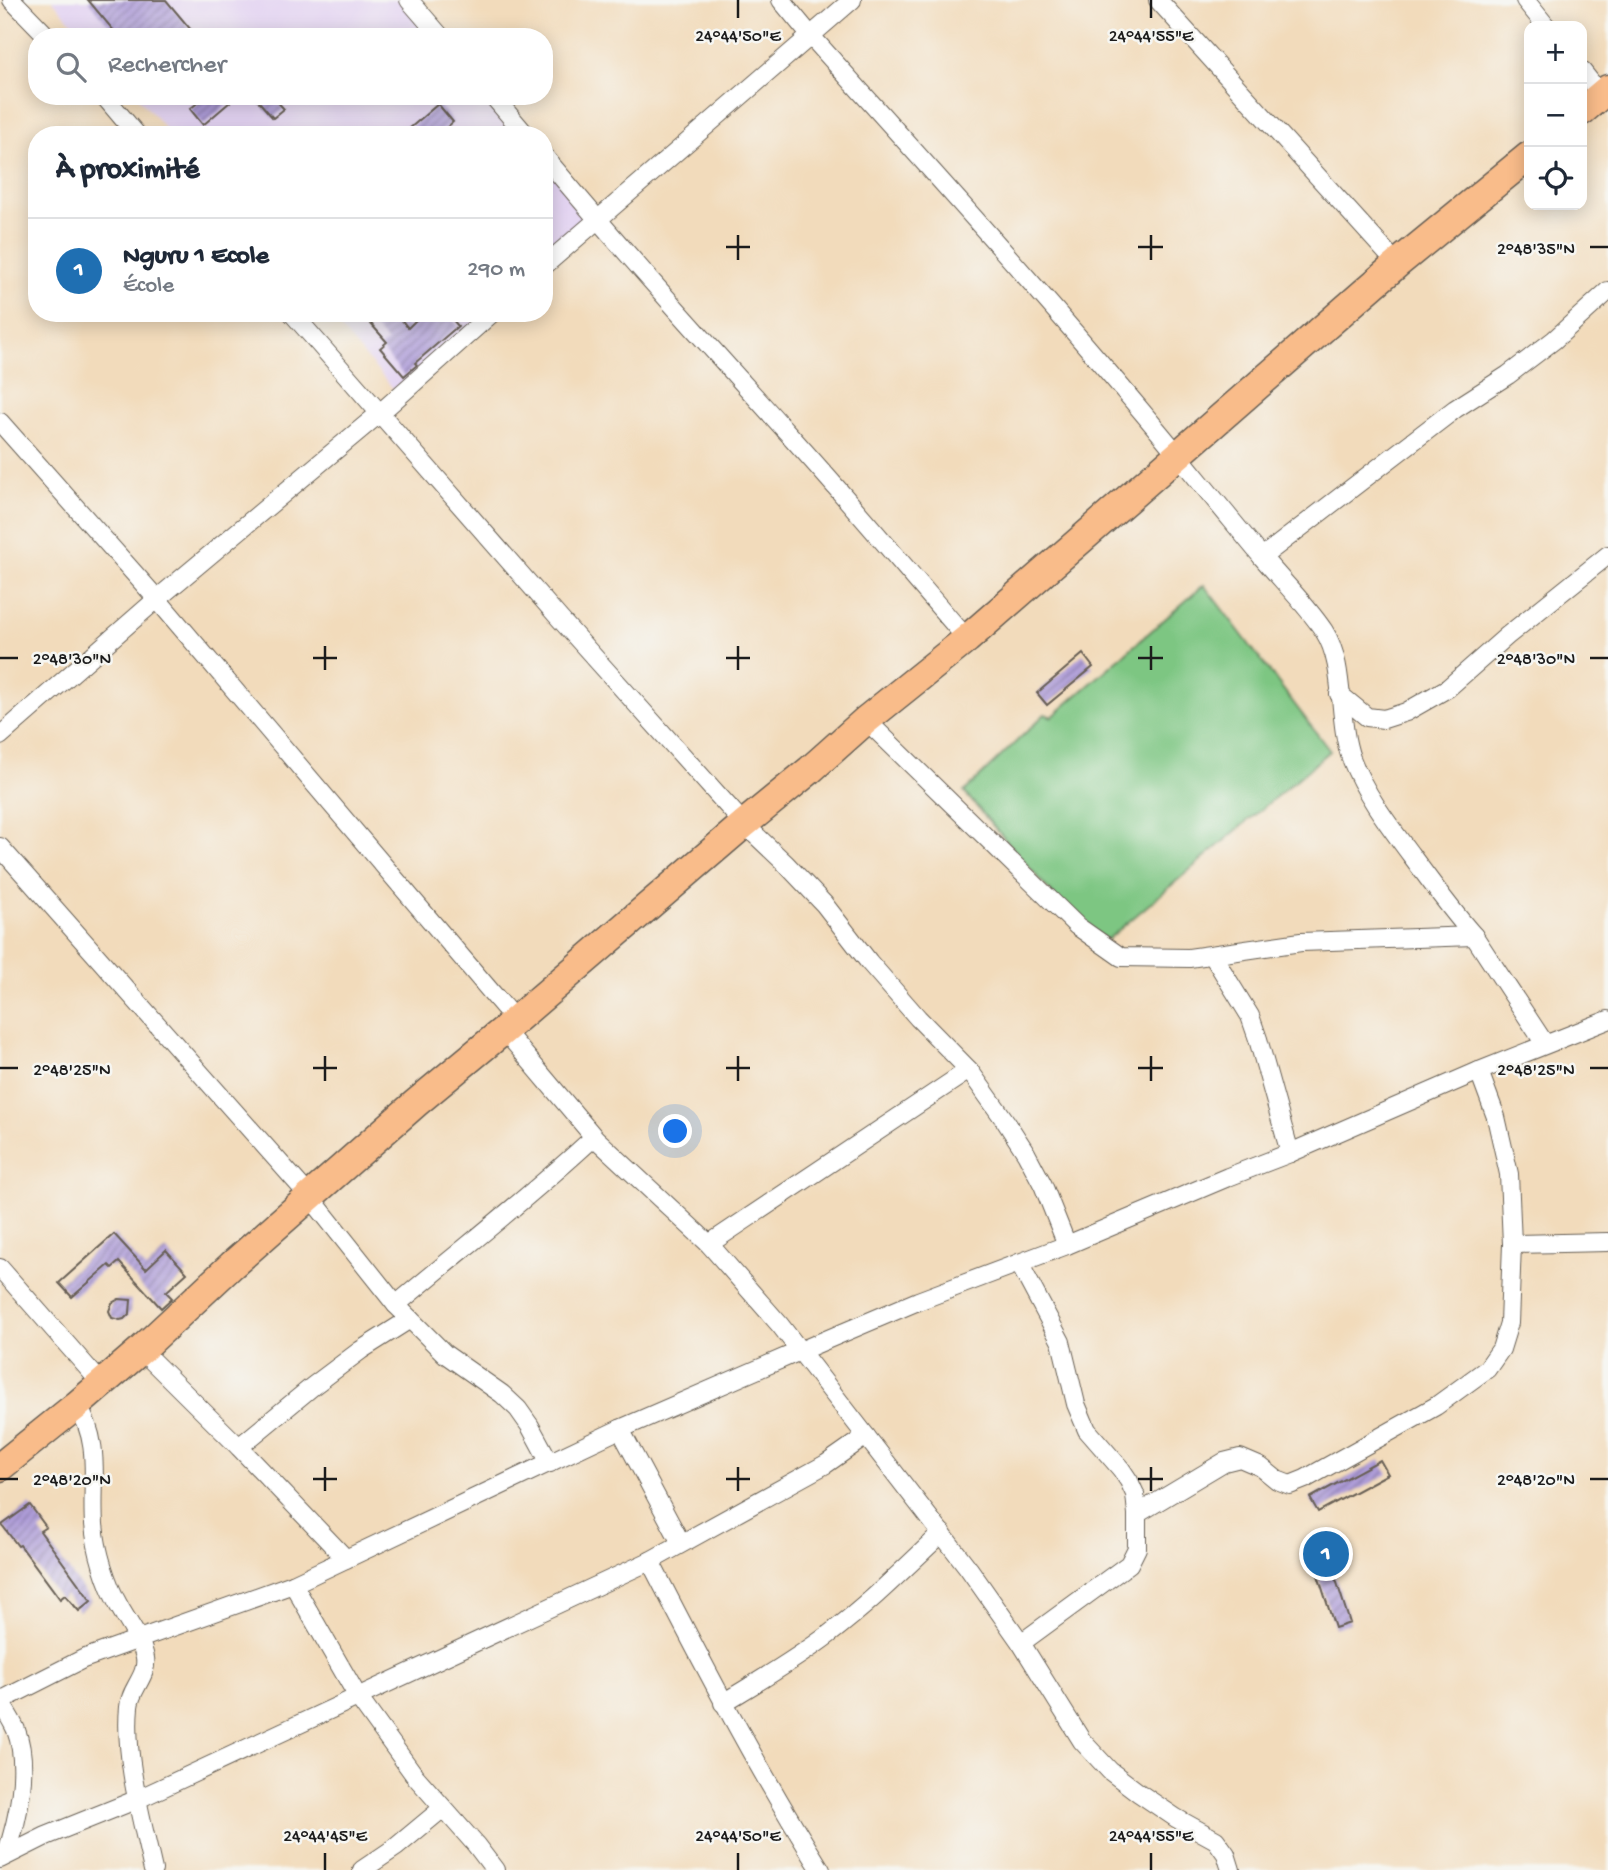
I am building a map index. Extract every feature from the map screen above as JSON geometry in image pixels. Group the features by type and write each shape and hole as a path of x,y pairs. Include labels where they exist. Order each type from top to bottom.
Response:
{"main road":[{"path":"0,1467 141,1350 232,1265 416,1103 866,720 967,639 1397,264 1524,160"}],"street":[{"path":"409,0 432,28"},
{"path":"781,0 996,241 1307,608 1326,634 1337,665 1343,728 1351,757 1364,786 1392,829 1474,936 1545,1044"},
{"path":"553,259 852,0"},
{"path":"1158,0 1397,264"},
{"path":"1525,0 1542,21"},
{"path":"10,3 38,28"},
{"path":"1587,80 1597,98"},
{"path":"112,105 129,126"},
{"path":"501,105 518,126"},
{"path":"553,167 967,639"},
{"path":"1262,557 1455,409 1545,347 1608,290"},
{"path":"300,322 560,619 744,824 824,904 869,962 969,1070 1026,1153 1043,1185 1067,1245"},
{"path":"0,736 157,599 380,413 482,322"},
{"path":"0,422 157,599 510,1025 594,1138 709,1244 780,1325 942,1534 1021,1643 1082,1741 1110,1771 1139,1793 1216,1840 1226,1854 1231,1870"},
{"path":"1339,694 1367,717 1384,719 1406,712 1448,688 1507,636 1608,555"},
{"path":"866,720 1077,926 1121,957 1189,958 1301,942 1474,936"},
{"path":"0,847 311,1198 396,1305 445,1354 502,1394 518,1409 550,1463"},
{"path":"1213,956 1250,1016 1290,1153"},
{"path":"3,1857 17,1822 21,1754 16,1731 0,1701 83,1659 293,1584 620,1429 918,1301 1067,1245 1479,1071 1608,1020"},
{"path":"709,1244 969,1070"},
{"path":"1137,1514 1224,1462 1240,1458 1290,1485 1305,1479 1436,1406 1487,1368 1501,1349 1509,1323 1512,1244 1509,1174 1496,1117 1479,1071"},
{"path":"396,1305 550,1178 594,1138"},
{"path":"1512,1244 1608,1242"},
{"path":"1019,1263 1061,1342 1076,1404 1087,1430 1129,1482 1135,1494 1137,1514 1137,1548 1129,1564 1021,1643"},
{"path":"0,1268 101,1383"},
{"path":"239,1447 361,1350 410,1319"},
{"path":"141,1350 346,1559"},
{"path":"77,1405 86,1419 92,1441 95,1470 94,1525 104,1570 116,1601 145,1654 145,1669 131,1693 128,1708 130,1753 153,1870"},
{"path":"620,1429 681,1543"},
{"path":"3,1857 85,1819 138,1799 650,1561 826,1464 866,1436"},
{"path":"723,1703 828,1635 855,1614 942,1534"},
{"path":"650,1561 723,1703 821,1870"},
{"path":"293,1584 358,1697 415,1776 495,1870"},
{"path":"362,1870 396,1847 443,1808"}],"shaded area":[{"path":"52,0 404,0 428,28 77,28"},
{"path":"145,105 495,105 513,126 163,126"},
{"path":"553,172 595,220 553,256"},
{"path":"335,322 478,322 397,393"}],"green space":[{"path":"1204,585 1330,751 1107,940 1073,918 964,792 1045,714 1052,717"}],"building":[{"path":"88,0 166,0 189,28 111,28"},
{"path":"195,105 226,105 203,125 190,109"},
{"path":"262,105 280,105 284,109 273,118"},
{"path":"437,105 453,122 448,126 412,126"},
{"path":"403,322 408,328 414,322 455,322 458,326 404,376 380,348 387,342 371,324"},
{"path":"1083,654 1093,667 1047,705 1037,693"},
{"path":"114,1234 146,1269 166,1250 187,1273 166,1292 172,1298 161,1308 119,1262 112,1268 109,1265 72,1297 59,1283"},
{"path":"119,1299 131,1300 130,1313 120,1320 112,1318 109,1311 112,1303"},
{"path":"1380,1460 1388,1474 1318,1512 1310,1498"},
{"path":"30,1505 46,1527 40,1531 91,1601 79,1611 65,1595 60,1599 2,1525"},
{"path":"1321,1533 1350,1623 1335,1628 1306,1538"}],"place":[{"name":"Nguru 1 Ecole","path":"1326,1554"}]}
